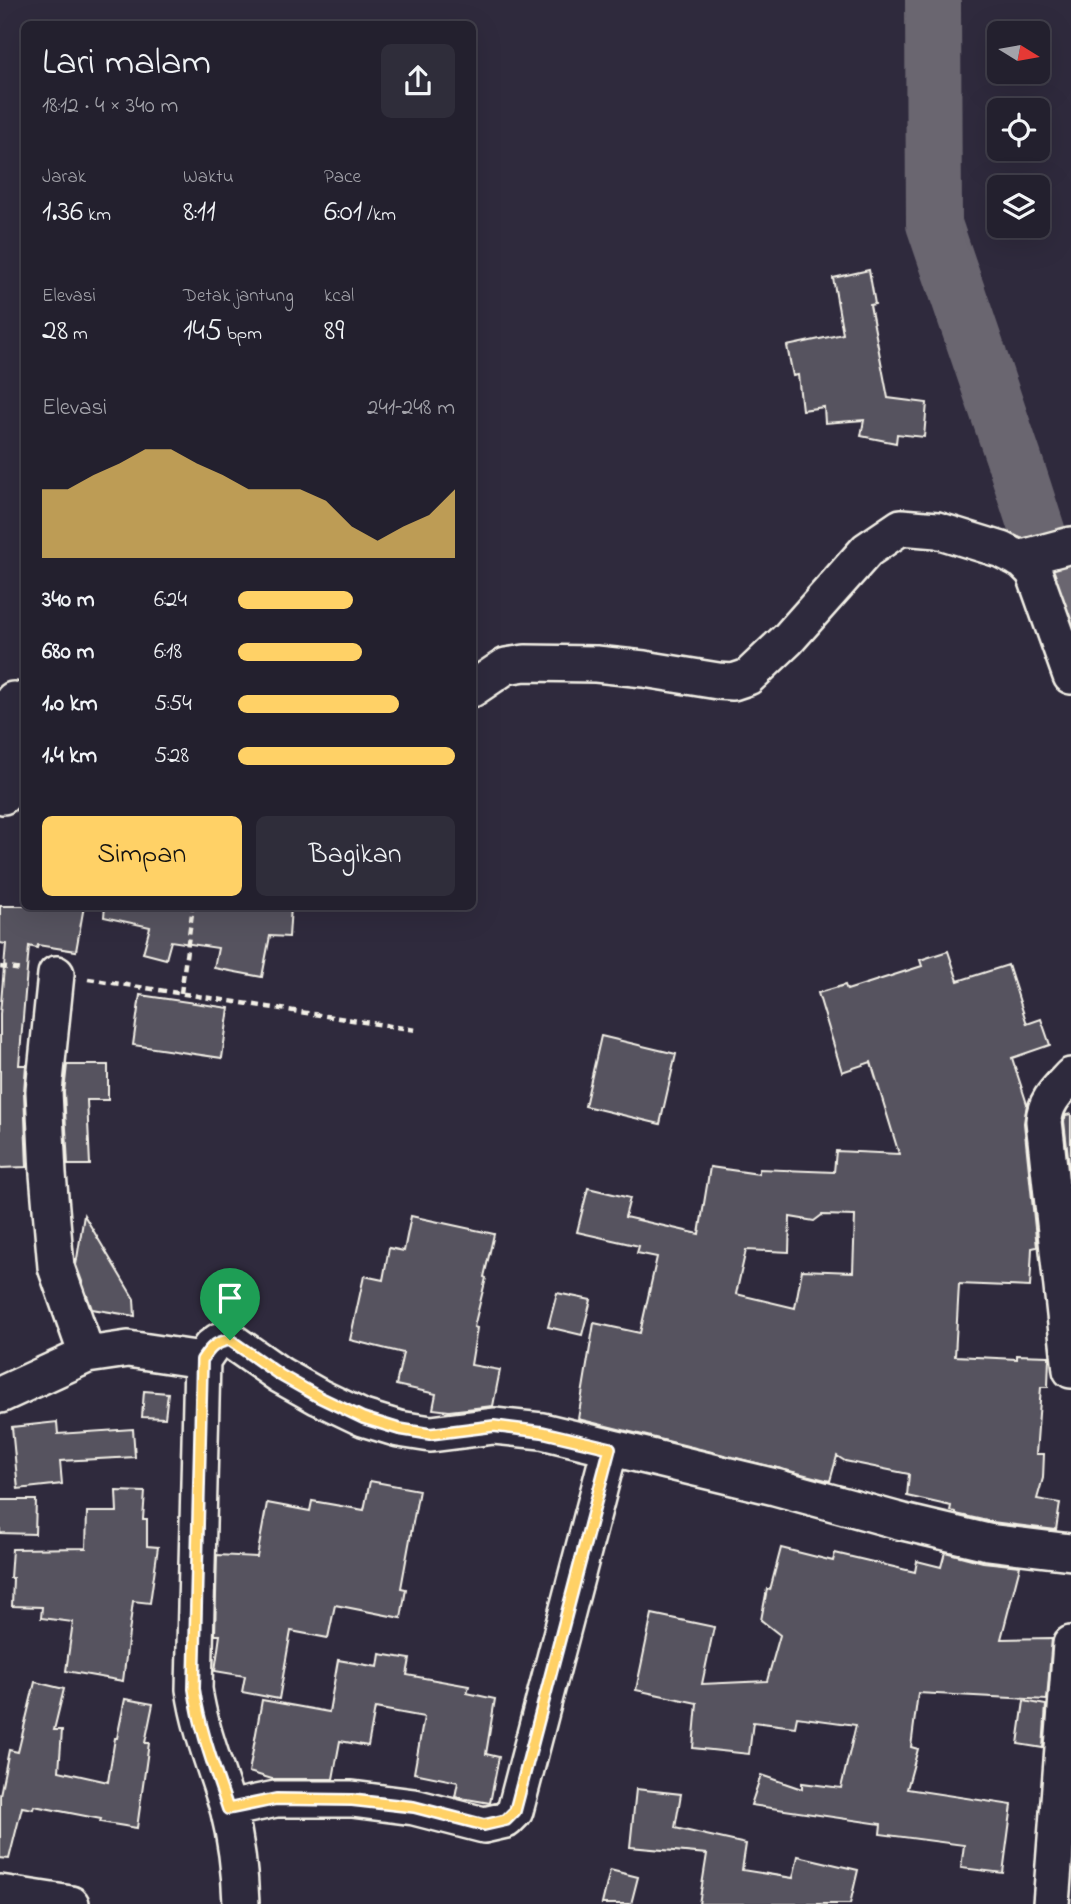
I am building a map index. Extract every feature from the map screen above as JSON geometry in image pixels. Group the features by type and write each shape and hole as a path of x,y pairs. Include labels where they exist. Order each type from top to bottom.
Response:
{"street":[{"path":"476,686 506,666 525,663 644,668 733,682 748,677 788,639 867,550 901,527 937,530 1026,557 1071,545"},
{"path":"1026,557 1034,572 1071,676"},
{"path":"3,796 13,700"},
{"path":"56,974 44,1091 48,1174 56,1267 87,1356"},
{"path":"1071,1076 1044,1110 1044,1121 1071,1370"},
{"path":"241,1904 240,1874 228,1809 206,1746 194,1689 202,1360 219,1341 230,1340 280,1375 319,1397 363,1418 399,1429 430,1434 494,1426 542,1432 775,1487 988,1542 1071,1552"},
{"path":"0,1395 87,1356 128,1349 202,1360"},
{"path":"228,1809 276,1799 352,1800 414,1807 484,1825 506,1820 515,1811 610,1448"},
{"path":"1051,1904 1071,1644"},
{"path":"0,1893 71,1904"}],"path":[{"path":"180,993 192,910"},
{"path":"0,967 416,1030"}],"building":[{"path":"869,270 875,304 870,305 888,398 927,403 924,437 897,434 896,443 861,436 864,420 825,423 824,407 802,410 798,375 793,376 787,346 843,334 833,278"},
{"path":"0,906 21,906 21,910 83,910 76,951 29,946 19,1065 26,1065 24,1092 27,1167 0,1168 0,1014 6,944 0,943"},
{"path":"105,910 291,910 289,937 270,936 262,977 214,968 218,948 171,941 166,959 143,953 150,927 104,917"},
{"path":"948,951 958,981 1008,965 1027,1024 1041,1019 1050,1045 1012,1058 1027,1104 1024,1123 1037,1247 1032,1248 1030,1287 959,1284 955,1356 1017,1359 1017,1355 1049,1356 1048,1387 1041,1387 1036,1454 1044,1454 1043,1478 1037,1499 1060,1503 1056,1530 992,1522 956,1514 950,1511 951,1506 907,1496 909,1474 845,1461 837,1456 830,1481 578,1419 594,1323 640,1333 657,1257 637,1253 639,1246 577,1232 588,1188 630,1198 625,1217 699,1234 710,1167 759,1174 759,1169 834,1172 836,1151 899,1154 871,1062 842,1072 818,993 845,985 847,990 922,966 920,960","holes":["822,1215 855,1216 853,1272 802,1270 795,1308 736,1294 746,1250 789,1252 790,1217 814,1221"]},
{"path":"140,995 229,1008 222,1058 133,1045"},
{"path":"601,1036 676,1054 660,1124 585,1106"},
{"path":"67,1065 108,1065 108,1100 87,1100 90,1165 68,1165 64,1092"},
{"path":"1071,1114 1071,1183 1064,1121 1066,1115"},
{"path":"84,1215 134,1299 135,1316 92,1309 76,1265"},
{"path":"411,1216 494,1234 474,1327 477,1328 471,1365 500,1370 493,1406 449,1411 433,1409 436,1394 396,1385 403,1353 350,1340 364,1276 383,1280 389,1248 404,1251"},
{"path":"557,1293 591,1300 582,1335 548,1327"},
{"path":"144,1391 168,1393 165,1418 142,1417"},
{"path":"57,1422 58,1434 133,1429 135,1457 60,1461 62,1484 18,1489 12,1427"},
{"path":"370,1481 419,1490 401,1588 406,1589 401,1618 335,1605 328,1638 291,1631 279,1699 242,1692 245,1676 215,1671 220,1635 215,1635 217,1555 257,1557 267,1503 310,1511 312,1501 364,1510"},
{"path":"116,1491 145,1492 143,1519 147,1519 147,1546 158,1547 150,1603 133,1601 123,1681 66,1671 73,1622 41,1618 42,1607 12,1606 13,1578 10,1578 12,1549 86,1548 87,1512 117,1512"},
{"path":"0,1500 36,1500 35,1534 0,1533"},
{"path":"781,1548 833,1561 835,1553 915,1572 917,1561 941,1567 945,1552 983,1562 1020,1566 1001,1639 1052,1638 1047,1700 918,1693 911,1747 918,1749 907,1789 1012,1805 1003,1873 961,1868 964,1845 880,1834 881,1824 751,1805 761,1775 802,1789 802,1783 841,1788 856,1725 797,1717 795,1727 753,1722 749,1754 693,1748 697,1703 636,1690 652,1614 714,1627 702,1684 767,1681 780,1635 761,1620 767,1589 770,1590"},
{"path":"380,1654 410,1659 407,1675 469,1686 467,1693 495,1699 486,1754 499,1757 490,1803 455,1797 458,1782 414,1773 424,1717 375,1708 368,1746 340,1741 333,1779 272,1779 249,1772 262,1700 329,1712 338,1660 378,1667"},
{"path":"35,1682 64,1689 54,1730 62,1730 59,1771 108,1782 125,1699 153,1704 145,1743 149,1743 137,1828 34,1806 33,1809 22,1807 9,1859 0,1858 0,1795 9,1750 18,1752"},
{"path":"1024,1701 1046,1705 1043,1748 1018,1744"},
{"path":"636,1789 681,1794 675,1828 746,1844 742,1870 793,1878 798,1856 858,1870 850,1904 699,1904 707,1854 630,1847"},
{"path":"610,1870 638,1877 631,1904 602,1904"}],"waterway":[{"path":"933,0 934,224 1062,608"}],"route":[{"path":"230,1340 280,1375 319,1397 363,1418 399,1429 430,1434 494,1426 542,1432 610,1448 515,1811 506,1820 484,1825 414,1807 352,1800 276,1799 228,1809 206,1746 194,1689 202,1360 219,1341 230,1340"}]}
